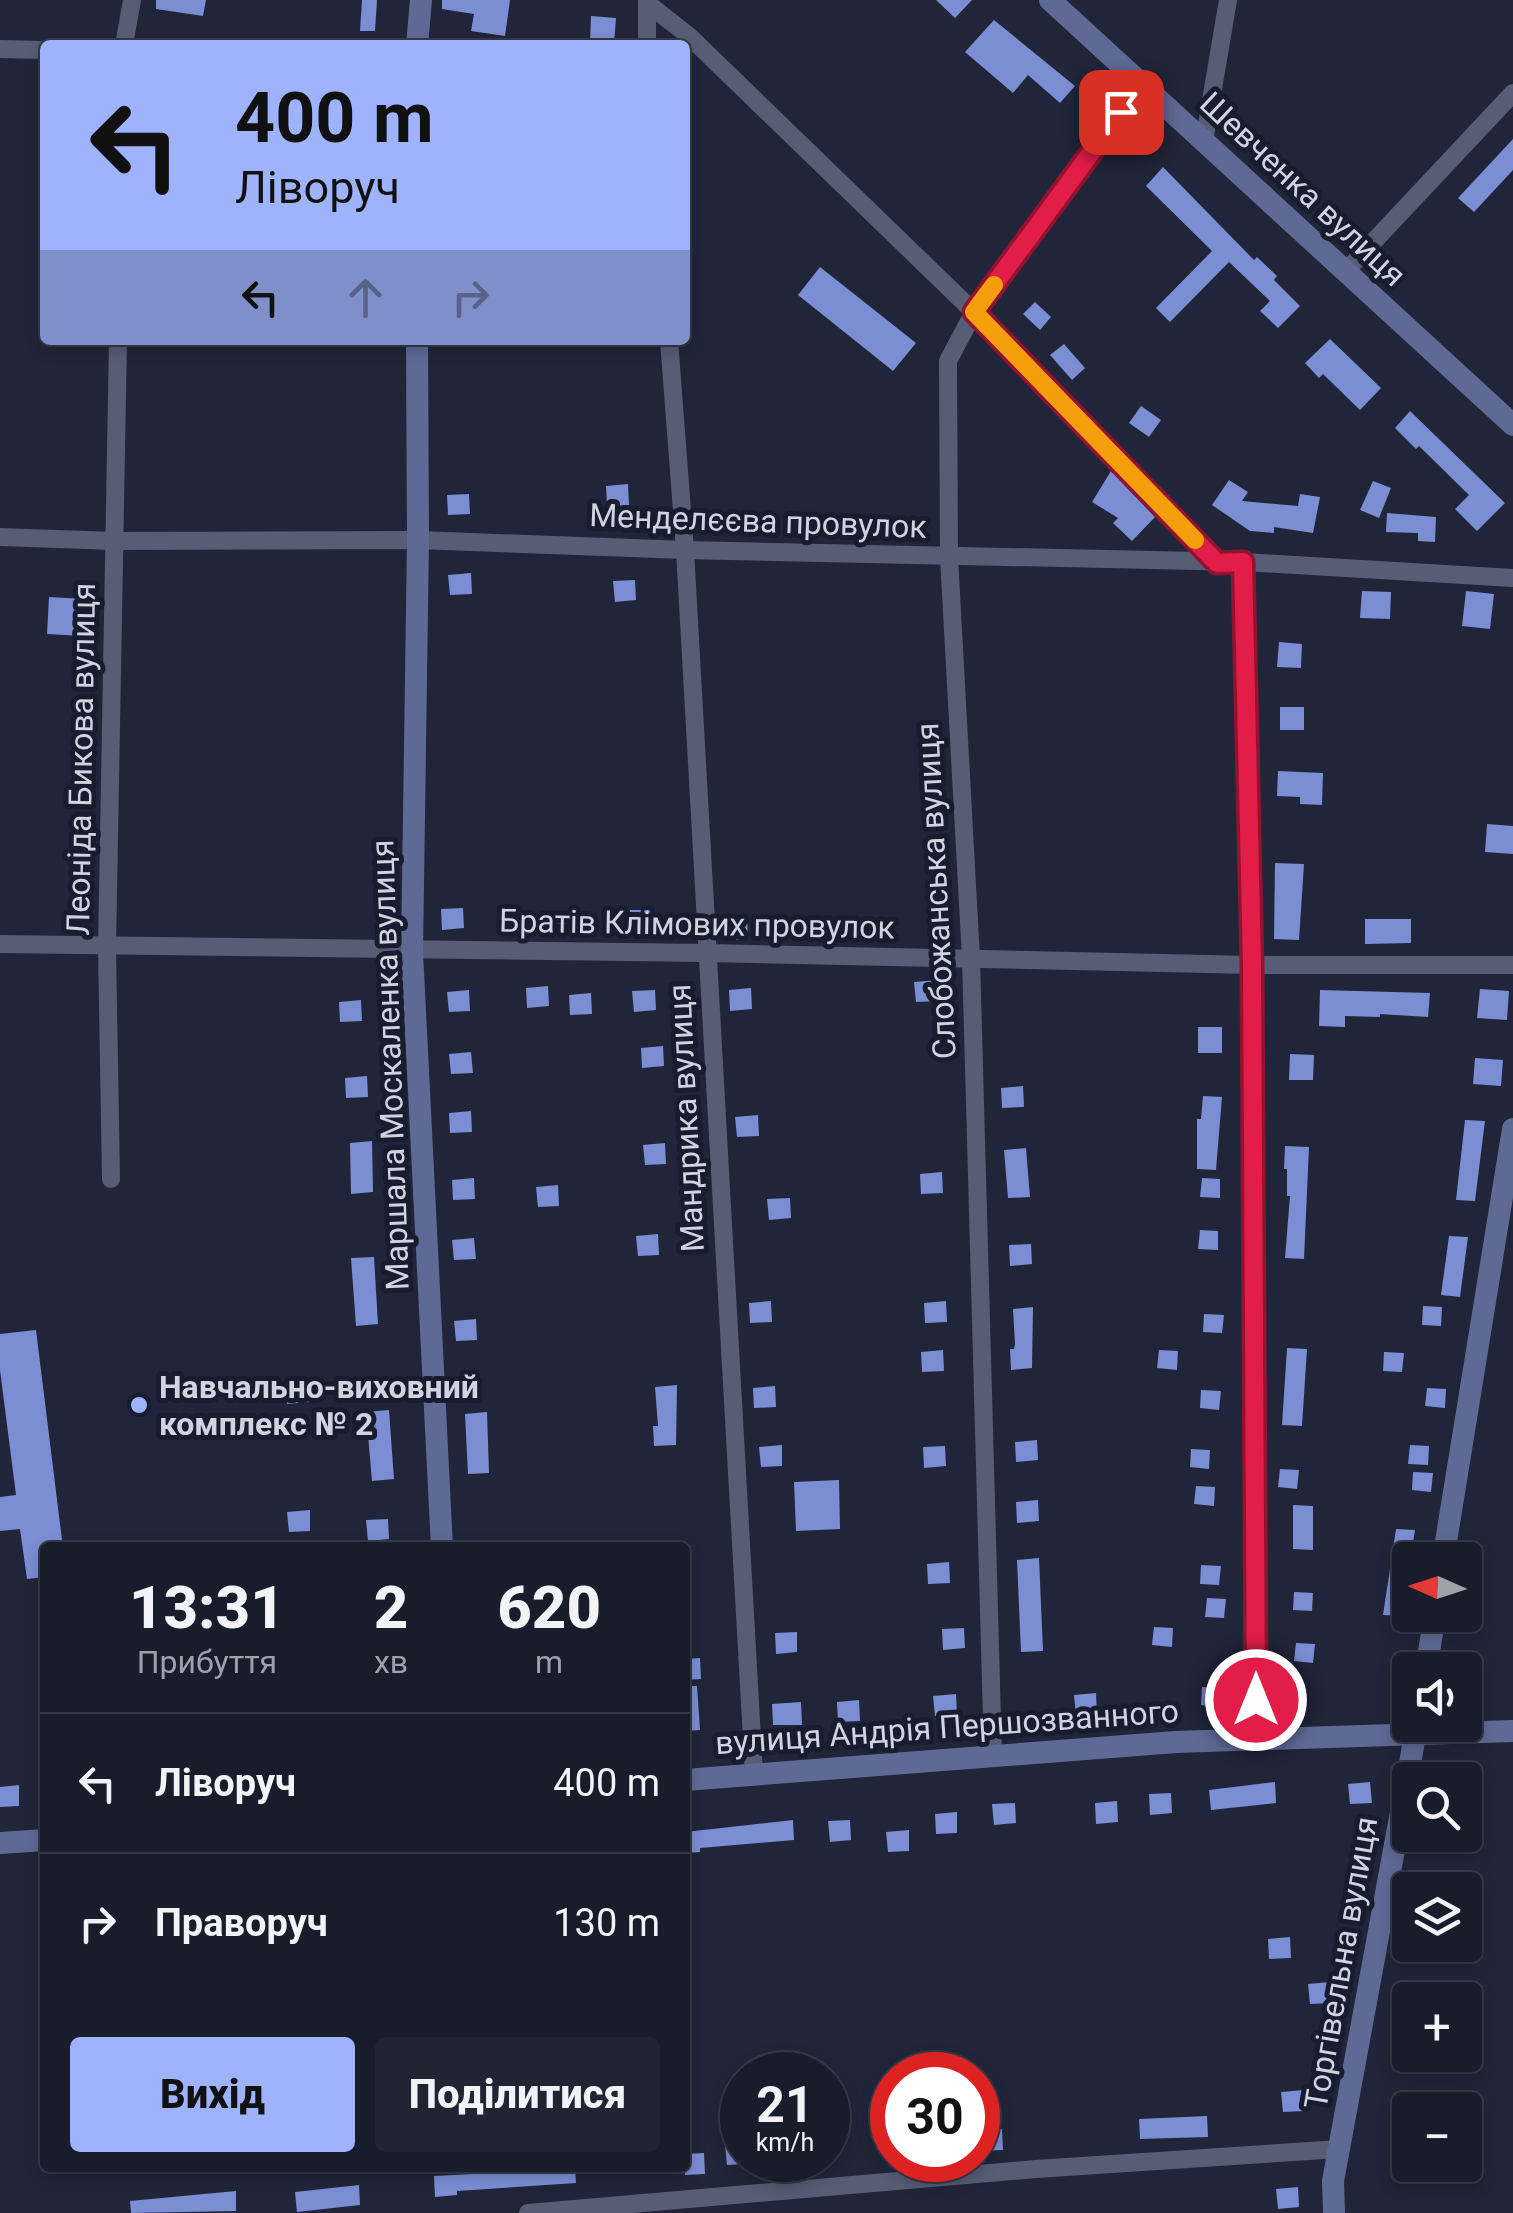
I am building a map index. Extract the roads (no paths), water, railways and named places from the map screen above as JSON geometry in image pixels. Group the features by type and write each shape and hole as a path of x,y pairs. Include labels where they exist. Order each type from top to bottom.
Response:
{"street":[{"path":"125,40 132,0"},
{"path":"417,40 420,0"},
{"name":"Шевченка вулиця","path":"1050,0 1513,425"},
{"path":"1204,142 1228,0"},
{"path":"647,2 647,40"},
{"path":"647,2 689,36 974,312 1217,563"},
{"path":"0,49 40,50"},
{"name":"Слобожанська вулиця","path":"993,1756 971,958 950,557 948,362 974,312 1141,84"},
{"path":"1346,272 1513,93"},
{"name":"Леоніда Бикова вулиця","path":"111,1179 107,948 118,345"},
{"name":"Маршала Москаленка вулиця","path":"417,345 412,952 442,1542"},
{"name":"Мандрика вулиця","path":"669,345 685,550 754,1774"},
{"name":"Менделєєва провулок","path":"0,536 115,541 418,540 1243,562 1513,578"},
{"path":"1243,562 1252,965 1257,1738"},
{"name":"Братів Клімових провулок","path":"0,944 1252,965 1513,965"},
{"path":"1447,1542 1513,1129"},
{"name":"вулиця Андрія Першозванного","path":"690,1780 1392,1730"},
{"name":"вулиця Андрія Першозванного","path":"1482,1731 1513,1732"},
{"name":"Торгівельна вулиця","path":"1334,2213 1333,2181 1414,1742"},
{"path":"0,1843 40,1840"},
{"path":"528,2213 1016,2170 1340,2149"}],"place":[{"name":"Навчально-виховний комплекс № 2","path":"139,1405"}]}
